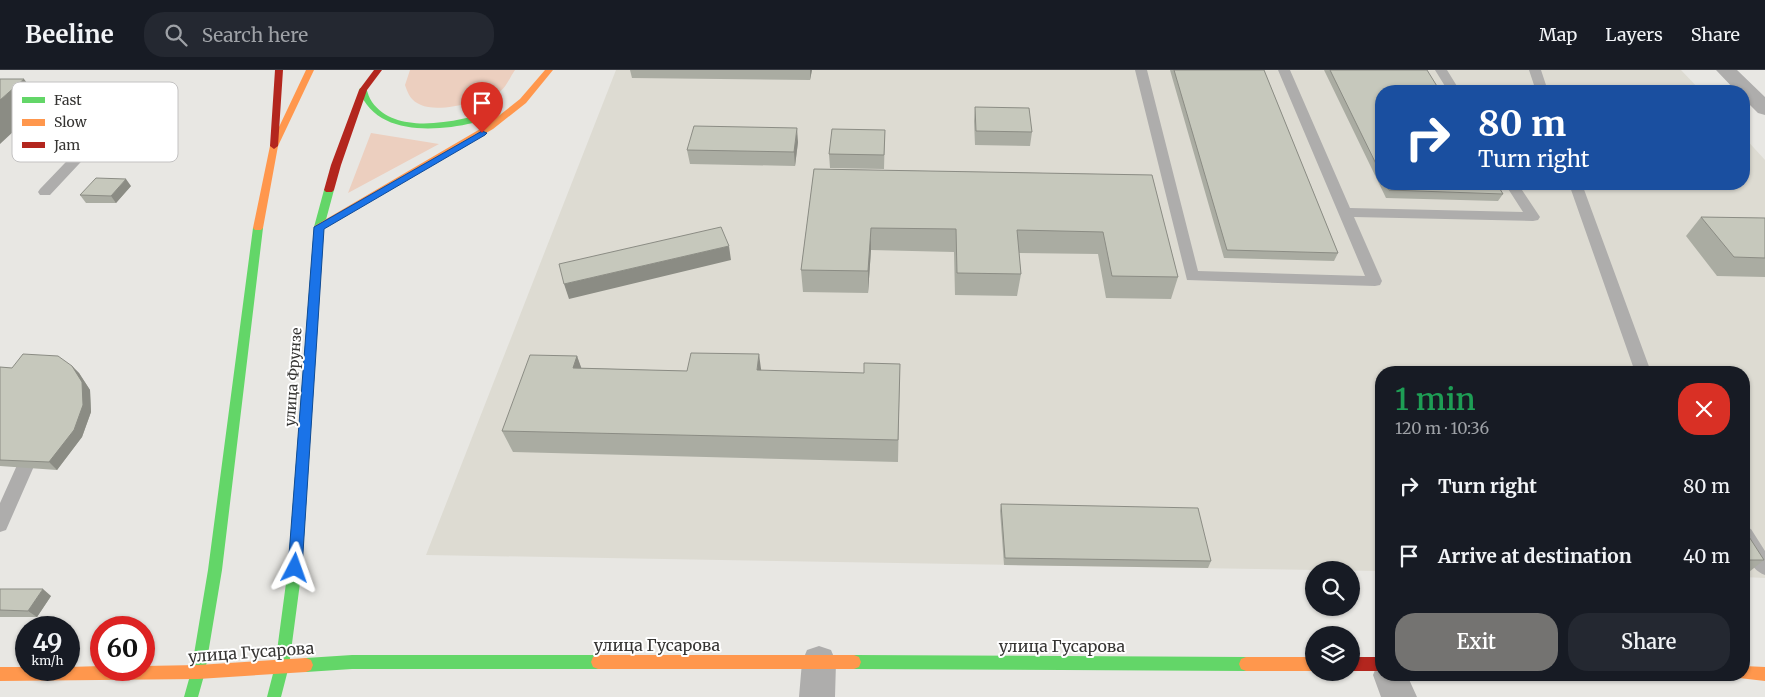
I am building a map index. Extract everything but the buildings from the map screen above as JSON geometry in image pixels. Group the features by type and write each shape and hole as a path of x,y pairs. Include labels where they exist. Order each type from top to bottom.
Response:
{"main road":[{"path":"191,697 198,672 215,570 256,241 274,146 279,70"},
{"path":"274,146 310,70"},
{"name":"улица Фрунзе","path":"274,697 282,666 295,568 319,227 336,165 363,90 378,70"},
{"path":"319,227 482,133 519,103 542,80 548,70"},
{"path":"363,90 369,106 388,119 417,126 453,125 471,121 489,116 519,103"},
{"name":"улица Гусарова","path":"0,674 198,672 352,662 1305,664"},
{"path":"1360,664 1375,664"},
{"path":"1750,673 1765,674"}],"street":[{"path":"1726,70 1741,85"},
{"path":"1750,94 1765,109"},
{"path":"817,697 819,662"},
{"path":"1392,681 1399,697"}],"lane":[{"path":"1141,70 1192,276 1375,281 1284,70"},
{"path":"1441,70 1450,85"},
{"path":"1535,70 1540,85"},
{"path":"45,192 74,162"},
{"path":"1345,212 1533,217 1516,190"},
{"path":"1577,190 1641,366"},
{"path":"0,524 38,436 19,435"},
{"path":"1750,544 1765,567"}],"shaded area":[{"path":"410,70 515,70 504,88 492,96 472,103 438,108 421,105 410,97 405,85"},
{"path":"616,70 1681,70 1695,85 1375,85 1375,190 1750,190 1750,144 1765,160 1765,578 1750,577 1750,366 1375,366 1375,571 1360,571 1360,561 1305,561 1305,570 426,555"},
{"path":"371,133 439,144 348,193"}],"traffic: fast":[{"path":"363,90 369,104 380,115 411,125 449,124 497,113"},
{"path":"274,697 282,666 295,568 319,227 329,190"},
{"path":"191,697 198,672 215,570 258,228"},
{"path":"306,665 352,662 598,662"},
{"path":"854,662 1246,664"}],"traffic: slow":[{"path":"258,228 274,146 310,70"},
{"path":"319,227 490,127 523,101 549,70"},
{"path":"598,662 854,662"},
{"path":"1246,664 1305,664"},
{"path":"0,674 198,672 306,665"},
{"path":"1750,673 1765,674"}],"traffic: jam":[{"path":"274,146 279,70"},
{"path":"329,190 363,90 378,70"},
{"path":"1360,664 1375,664"}],"route":[{"path":"295,568 319,227 482,133"}]}
